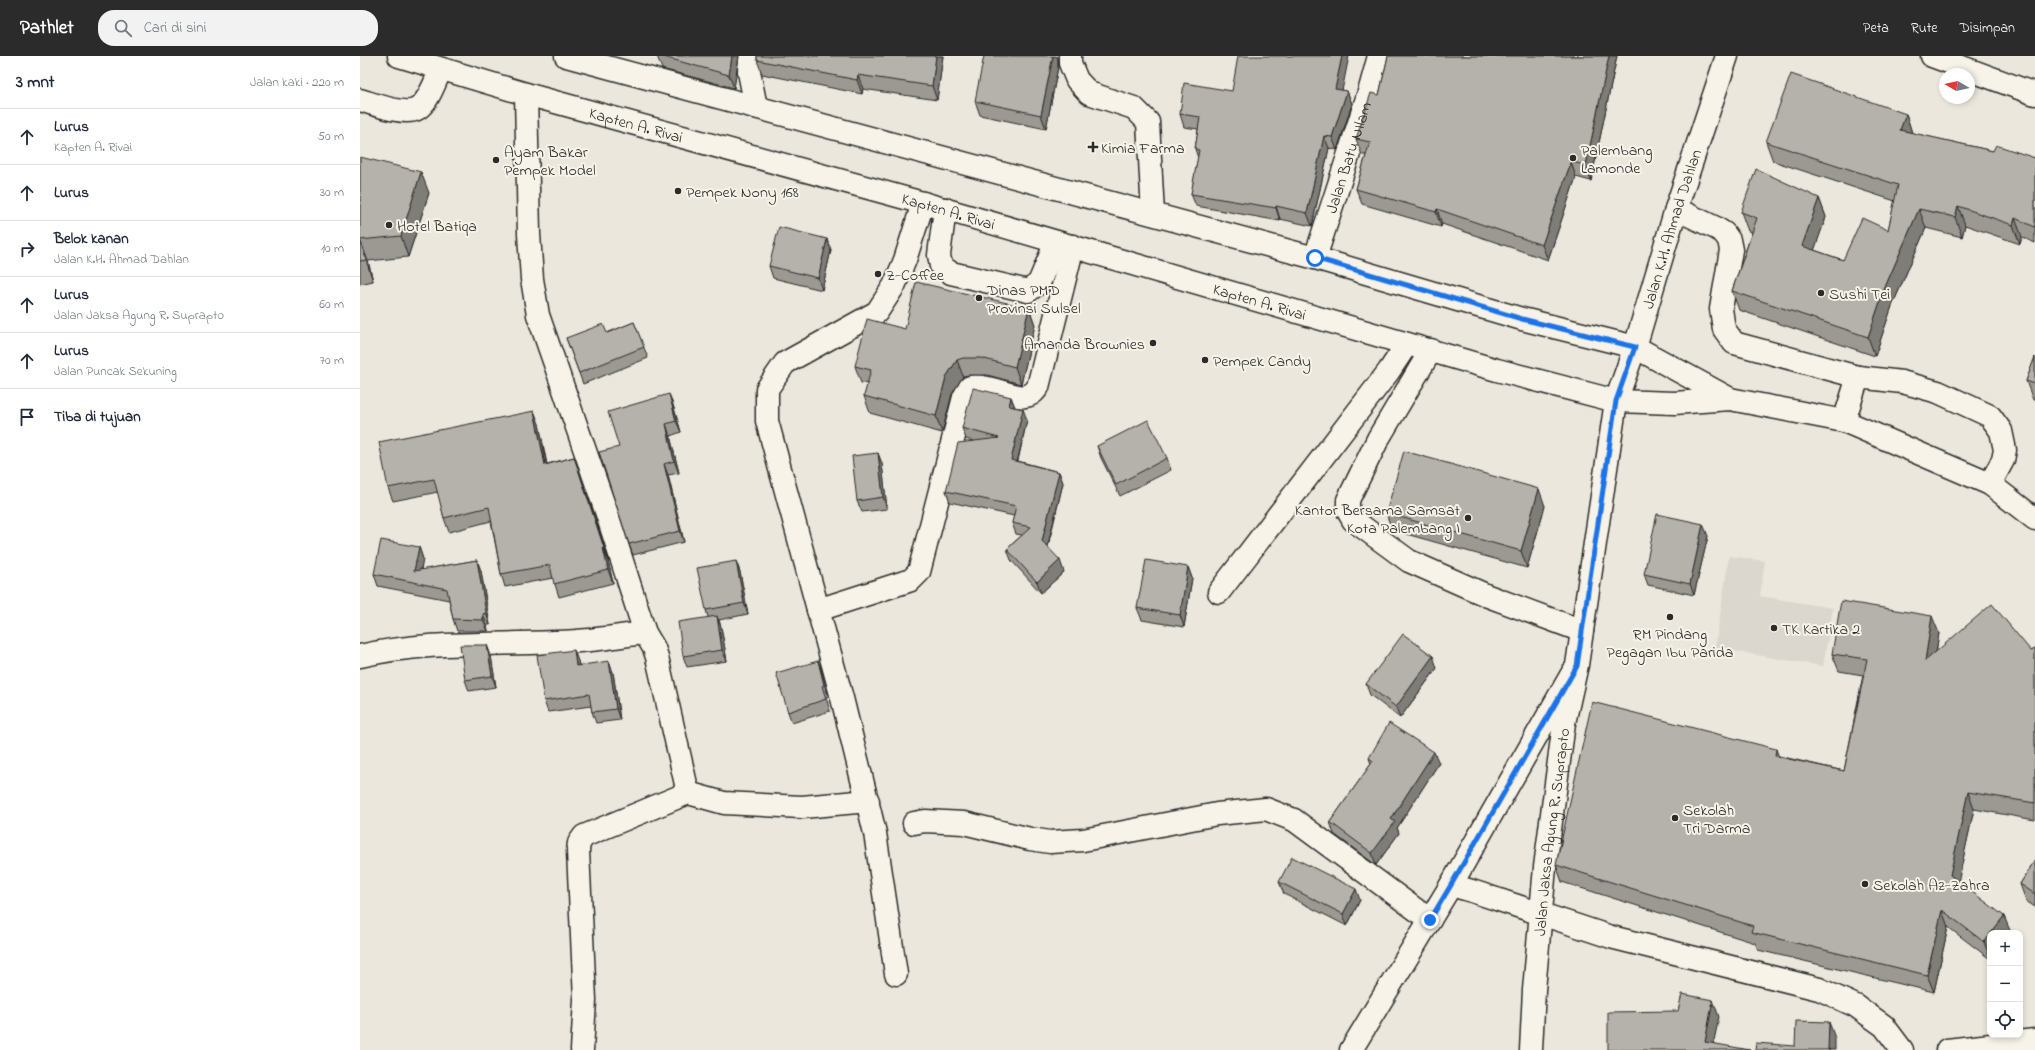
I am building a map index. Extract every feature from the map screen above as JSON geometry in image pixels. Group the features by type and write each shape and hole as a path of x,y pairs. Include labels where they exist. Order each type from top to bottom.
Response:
{"street":[{"name":"Kapten A. Rivai","path":"399,56 441,70 526,94 945,209 1497,370 1616,401 1674,403 1730,399"},
{"path":"566,56 1315,258 1522,319 1635,347 1730,399 1844,421 1990,484 2035,519"},
{"path":"750,56 749,72 756,107"},
{"path":"1070,56 1070,63 1077,80 1089,93 1134,108 1148,122 1153,214"},
{"name":"Jalan Batu NIlam","path":"1315,258 1370,89 1379,56"},
{"name":"Jalan K.H. Ahmad Dahlan","path":"1616,401 1635,347 1676,209 1727,56"},
{"path":"1932,56 2035,94"},
{"path":"360,100 406,112 417,109 425,101 441,70"},
{"path":"526,94 529,234 532,279 538,315 607,514 645,633 654,648 657,657 688,793"},
{"path":"896,974 875,833 868,801 767,421 767,389 785,363 877,312 894,286 905,260 923,203"},
{"path":"945,209 939,255 941,266 951,273 1028,291 1039,284 1065,244"},
{"path":"1676,209 1716,228 1724,233 1729,240 1731,250 1721,309 1724,329 1734,343 1858,376 1902,382 1938,392 1990,416 2001,431 2005,450 2003,460 1990,484"},
{"path":"818,610 911,580 919,572 964,397 970,387 980,385 1024,397 1032,394 1038,387 1065,244"},
{"path":"1219,592 1389,371 1407,344"},
{"path":"1431,350 1378,439 1348,500 1348,511 1353,520 1409,561 1488,596 1582,630"},
{"path":"1844,421 1858,376"},
{"name":"Jalan Jaksa Agung R. Suprapto","path":"1530,1050 1540,914 1564,723 1577,666 1616,401"},
{"path":"360,656 384,650 427,645 590,640 645,633"},
{"path":"1351,1050 1451,885 1577,666"},
{"path":"582,1050 585,1000 578,851 579,843 584,836 688,793 724,804 802,807 868,801"},
{"path":"914,823 925,821 964,823 1030,839 1050,842 1083,840 1218,814 1266,809 1294,820 1430,920"},
{"path":"1451,885 1611,937 1819,989 1856,1006 1884,1026 1902,1050"},
{"path":"1947,1050 2035,1040"}],"shaded area":[{"name":"TK Kartika 2","path":"1729,556 1765,561 1760,596 1833,608 1823,666 1715,648"}],"building":[{"path":"660,56 732,56 729,75"},
{"path":"757,56 936,56 932,86 858,75 857,80 757,60"},
{"path":"984,56 1053,56 1041,115 975,101"},
{"path":"1238,56 1342,56 1335,89 1347,91 1332,137 1324,136 1307,213 1276,206 1276,208 1191,194 1199,150 1195,149 1200,117 1180,114 1184,83 1232,91"},
{"path":"1388,56 1609,56 1586,165 1571,162 1542,245 1437,209 1436,212 1356,189 1370,142 1356,139 1371,93 1379,95"},
{"path":"1791,74 1906,114 1900,130 1993,151 1996,145 2035,158 2035,227 2015,218 2013,225 1958,206 1955,217 1919,209 1885,287 1868,337 1732,291 1757,218 1741,212 1756,169 1819,198 1802,246 1843,260 1862,218 1888,230 1898,185 1766,142"},
{"path":"360,157 421,172 401,236 360,240"},
{"path":"779,227 827,239 818,278 769,266"},
{"path":"360,240 366,260 360,261"},
{"path":"916,282 1029,308 1015,367 981,358 963,358 957,360 946,377 936,416 864,396 871,370 855,366 867,319 905,329"},
{"path":"634,322 644,347 579,373 566,338 603,324 607,333"},
{"path":"2035,357 2035,384 2026,381"},
{"path":"973,388 1011,397 1009,406 1023,409 1011,460 1059,472 1042,541 1060,560 1037,582 1007,549 1031,527 1012,523 1016,506 946,491 958,443 999,438 962,428"},
{"path":"669,394 676,421 666,424 674,461 664,464 680,531 629,544 599,452 619,447 608,412"},
{"path":"534,411 545,465 574,457 604,548 608,570 554,584 550,565 501,574 489,507 444,518 434,479 388,488 379,442"},
{"path":"1148,420 1167,458 1116,485 1097,446"},
{"name":"Kantor Bersama Samsat Kota Palembang I","path":"1404,451 1539,489 1521,551 1386,513"},
{"path":"878,453 883,497 857,501 852,456"},
{"path":"1657,514 1703,524 1690,584 1644,574"},
{"path":"381,540 419,547 414,571 477,560 486,613 483,614 483,620 453,619 447,589 374,574"},
{"path":"1146,560 1188,567 1180,615 1137,608"},
{"path":"736,561 744,603 706,610 697,568"},
{"path":"1841,601 1932,616 1925,661 1992,604 2031,651 2035,649 2035,803 1968,792 1950,875 2004,916 1993,930 1987,930 1987,938 1984,942 1942,910 1927,975 1751,932 1753,926 1556,865 1592,702 1776,749 1775,756 1844,771 1867,659 1832,654"},
{"path":"717,616 722,650 683,656 678,622"},
{"path":"1403,634 1433,656 1396,707 1366,684"},
{"path":"460,645 487,645 492,676 465,680"},
{"path":"574,650 576,666 609,661 616,709 592,712 589,694 544,701 537,655"},
{"path":"818,661 824,685 822,686 826,699 788,712 776,673"},
{"path":"1389,723 1434,752 1391,819 1395,822 1372,853 1330,822 1373,761 1369,758"},
{"path":"1292,857 1356,889 1343,914 1279,882"},
{"path":"2035,860 2035,894 2020,884"},
{"path":"1682,994 1713,1000 1705,1042 1750,1050 1608,1050 1608,1012 1678,1011"},
{"path":"1796,1021 1829,1022 1828,1050 1755,1050 1756,1043 1795,1046"}],"place":[{"name":"Kimia Farma","path":"1093,147"},
{"name":"Palembang Lamonde","path":"1573,158"},
{"name":"Ayam Bakar Pempek Model","path":"496,160"},
{"name":"Pempek Nony 168","path":"678,191"},
{"name":"Hotel Batiqa","path":"389,225"},
{"name":"Z-Coffee","path":"878,274"},
{"name":"Sushi Tei","path":"1821,293"},
{"name":"Dinas PMD Provinsi Sulsel","path":"979,298"},
{"name":"Amanda Brownies","path":"1153,343"},
{"name":"Pempek Candy","path":"1205,360"},
{"name":"Kantor Bersama Samsat Kota Palembang I","path":"1468,518"},
{"name":"RM Pindang Pegagan Ibu Parida","path":"1670,617"},
{"name":"TK Kartika 2","path":"1774,628"},
{"name":"Sekolah Tri Darma","path":"1675,818"},
{"name":"Sekolah Az-Zahra","path":"1865,884"}],"route":[{"path":"1315,258 1522,319 1635,347 1616,401 1577,666 1430,920"}]}
